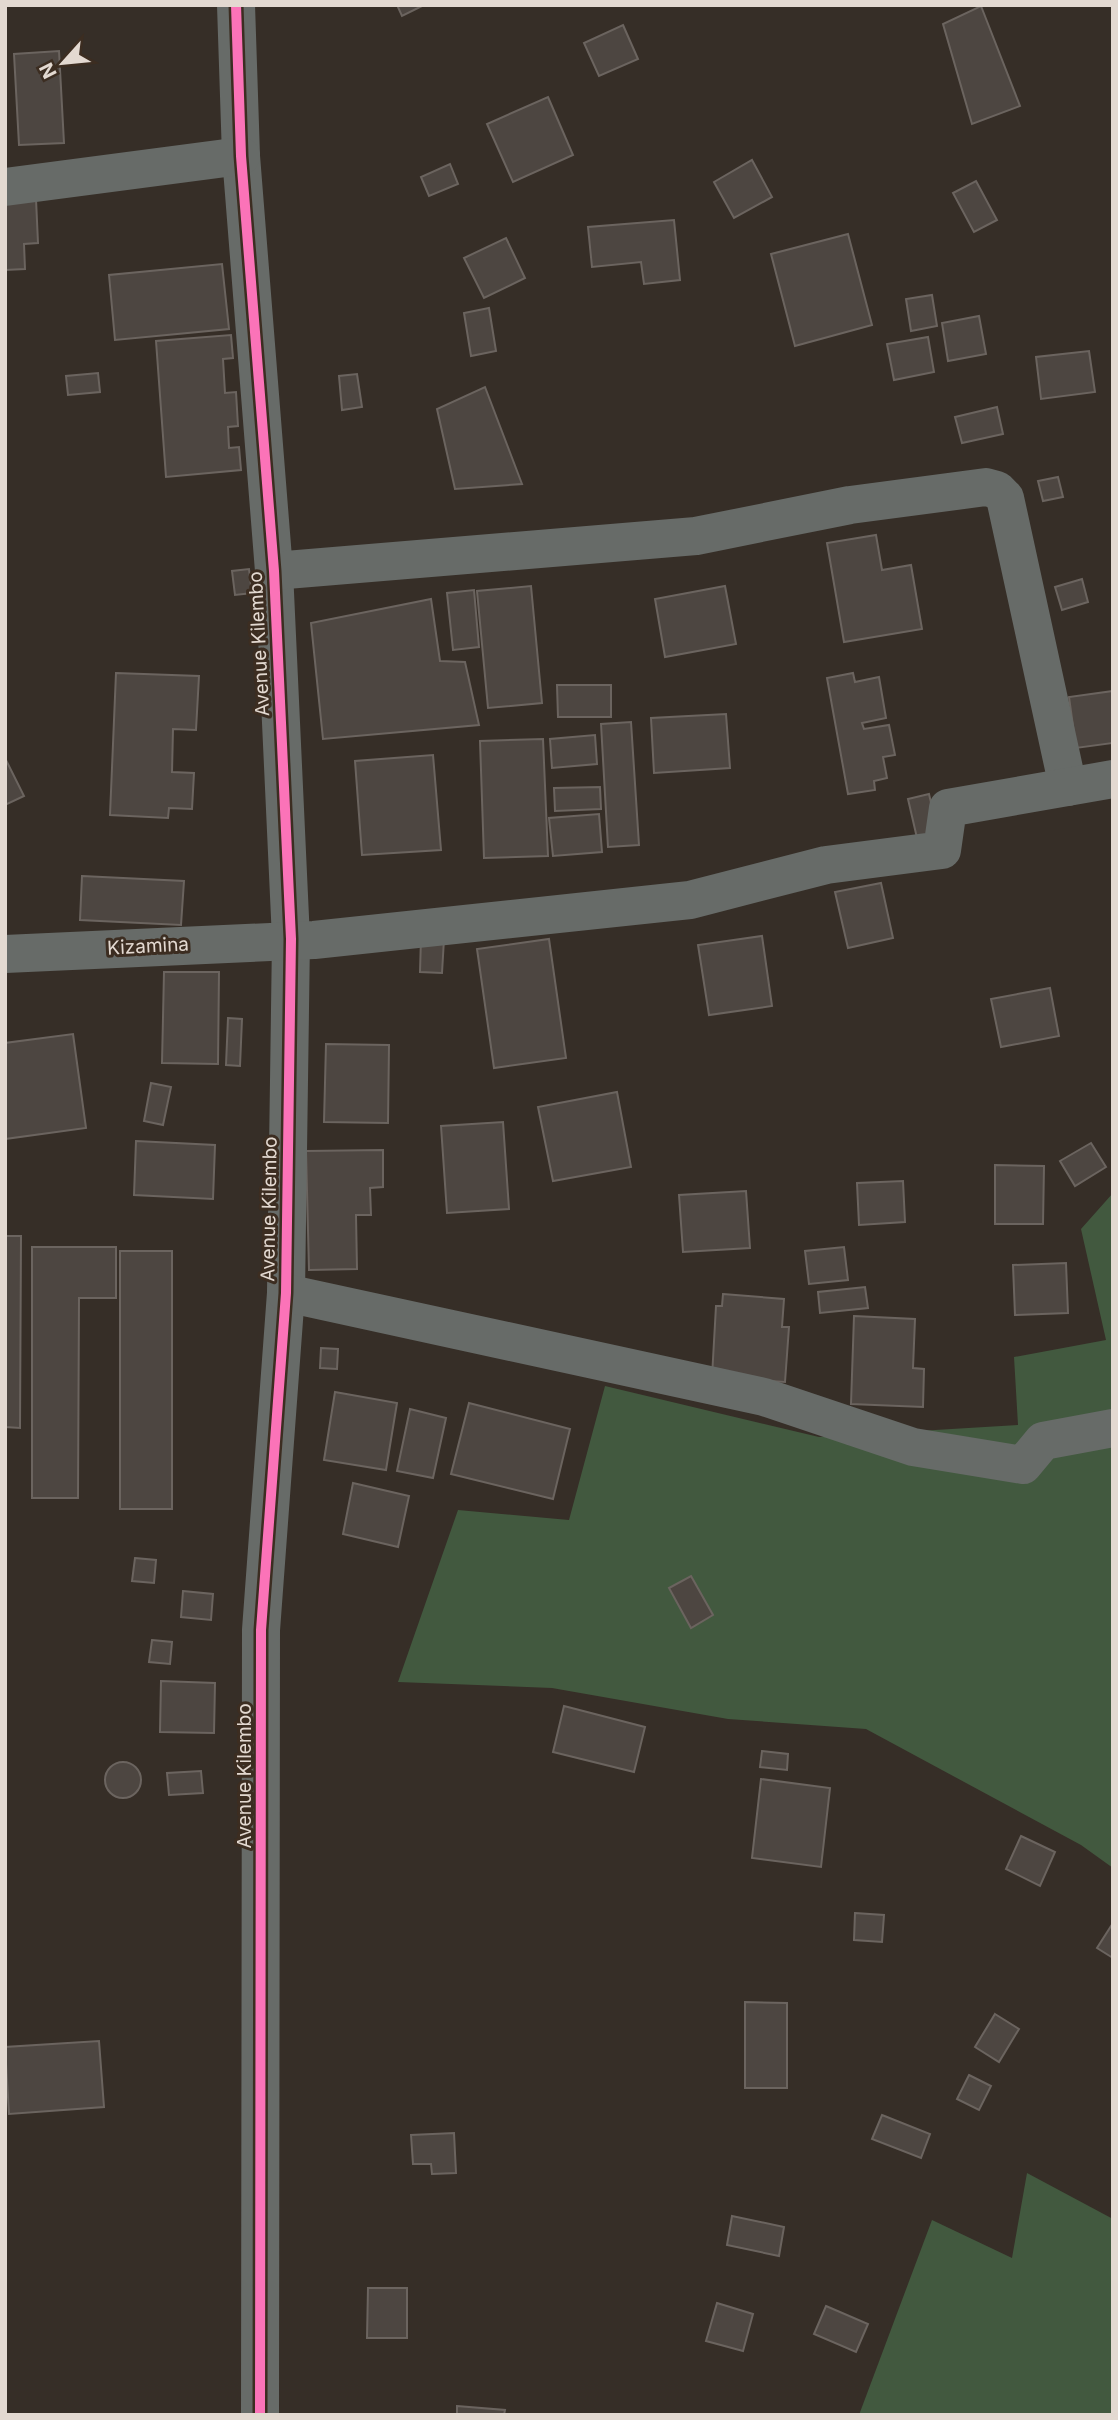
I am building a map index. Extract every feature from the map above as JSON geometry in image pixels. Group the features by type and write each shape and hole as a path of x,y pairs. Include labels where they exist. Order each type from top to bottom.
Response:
{"street":[{"name":"Avenue Kilembo","path":"236,5 241,156 274,571 292,939 286,1293 261,1630 260,2415"},
{"path":"5,187 241,156"},
{"path":"274,571 696,536 850,505 986,487 997,489 1005,498 1068,787 1113,779"},
{"name":"Kizamina","path":"5,954 314,940 690,901 825,865 942,850 948,808 1068,787"},
{"path":"286,1293 764,1397 913,1447 1023,1465 1043,1441 1113,1428"}],"green space":[{"path":"1113,1193 1113,1868 1081,1845 866,1729 728,1719 552,1688 398,1682 458,1510 569,1520 605,1386 819,1437 1018,1425 1014,1357 1106,1340 1081,1229"},
{"path":"1027,2173 1113,2219 1113,2415 859,2415 932,2220 1012,2258"}],"building":[{"path":"397,5 424,5 402,16"},
{"path":"981,6 1020,106 972,124 943,24"},
{"path":"623,25 638,59 599,76 584,43"},
{"path":"59,51 64,143 19,145 14,54"},
{"path":"548,97 573,155 513,182 487,124"},
{"path":"752,160 772,197 734,218 714,182"},
{"path":"450,164 458,184 429,196 421,177"},
{"path":"976,181 997,220 974,232 953,193"},
{"path":"36,199 38,243 24,244 25,269 5,270 5,201"},
{"path":"674,220 680,280 644,284 641,262 592,267 588,227"},
{"path":"848,234 872,325 795,346 771,254"},
{"path":"506,238 525,278 484,298 464,258"},
{"path":"222,264 229,329 115,340 109,275"},
{"path":"932,295 937,326 911,331 906,299"},
{"path":"489,308 496,351 471,356 464,313"},
{"path":"979,316 986,354 948,361 942,323"},
{"path":"231,335 233,358 223,359 225,393 236,392 238,426 228,427 229,448 239,447 241,470 166,477 156,341"},
{"path":"928,337 934,372 894,380 887,344"},
{"path":"1089,351 1095,392 1041,399 1036,357"},
{"path":"98,373 100,392 68,395 66,376"},
{"path":"357,374 362,407 342,410 339,376"},
{"path":"485,387 522,484 455,489 437,409"},
{"path":"997,407 1003,434 962,443 955,417"},
{"path":"1058,477 1063,497 1043,501 1038,481"},
{"path":"876,535 882,570 911,565 922,629 844,642 827,543"},
{"path":"249,569 252,593 235,595 232,571"},
{"path":"1082,579 1088,602 1062,610 1055,587"},
{"path":"531,586 542,703 488,708 477,591"},
{"path":"725,586 736,644 665,657 655,599"},
{"path":"474,590 479,647 453,650 447,593"},
{"path":"431,599 440,661 465,662 479,725 323,739 311,623"},
{"path":"116,673 199,676 196,730 173,729 172,772 194,773 192,809 169,808 168,818 110,815"},
{"path":"853,673 855,682 879,677 886,718 862,723 864,729 889,725 895,755 883,757 887,778 874,781 875,790 848,794 827,678"},
{"path":"557,685 611,685 611,717 558,717"},
{"path":"1113,691 1113,743 1076,748 1069,697"},
{"path":"726,714 730,768 654,773 651,718"},
{"path":"631,722 639,845 608,847 601,724"},
{"path":"595,735 597,764 552,768 550,739"},
{"path":"543,739 548,856 484,858 480,741"},
{"path":"433,755 441,850 362,855 355,761"},
{"path":"5,758 24,796 5,805"},
{"path":"600,787 601,809 555,811 554,788"},
{"path":"929,794 938,833 917,838 908,799"},
{"path":"599,814 602,852 553,856 549,818"},
{"path":"82,876 184,881 181,925 80,920"},
{"path":"881,883 893,938 848,948 835,892"},
{"path":"762,936 772,1006 709,1015 698,945"},
{"path":"421,938 444,939 442,973 420,972"},
{"path":"549,939 566,1058 494,1068 477,949"},
{"path":"164,972 219,972 218,1064 162,1063"},
{"path":"1050,988 1059,1036 1001,1047 991,999"},
{"path":"228,1018 242,1019 240,1066 226,1065"},
{"path":"73,1034 86,1128 5,1139 5,1043"},
{"path":"326,1044 389,1045 388,1123 324,1122"},
{"path":"151,1083 171,1087 163,1125 144,1121"},
{"path":"617,1092 631,1167 553,1181 538,1107"},
{"path":"503,1122 509,1209 447,1213 441,1126"},
{"path":"136,1141 215,1145 213,1199 134,1195"},
{"path":"1091,1143 1106,1167 1075,1186 1060,1161"},
{"path":"383,1150 383,1187 370,1188 371,1215 356,1215 357,1269 309,1270 306,1151"},
{"path":"995,1165 1044,1166 1043,1224 995,1224"},
{"path":"903,1181 905,1222 859,1225 857,1183"},
{"path":"746,1191 750,1248 683,1252 679,1195"},
{"path":"5,1236 21,1236 20,1428 5,1427"},
{"path":"32,1247 116,1247 116,1298 79,1298 78,1498 32,1498"},
{"path":"844,1247 848,1280 809,1284 805,1251"},
{"path":"120,1251 172,1251 172,1509 120,1509"},
{"path":"1066,1263 1068,1313 1015,1315 1013,1265"},
{"path":"865,1287 868,1308 820,1313 818,1292"},
{"path":"723,1294 784,1299 782,1327 789,1327 785,1382 712,1377 716,1306 722,1306"},
{"path":"854,1316 915,1319 913,1368 924,1369 923,1407 851,1404"},
{"path":"321,1348 338,1349 337,1369 320,1368"},
{"path":"335,1392 397,1403 386,1470 324,1460"},
{"path":"469,1403 570,1429 553,1499 451,1474"},
{"path":"410,1409 446,1418 433,1478 397,1471"},
{"path":"353,1483 409,1496 398,1547 343,1534"},
{"path":"135,1558 156,1560 154,1583 132,1581"},
{"path":"691,1576 713,1615 691,1628 669,1588"},
{"path":"183,1591 213,1594 211,1620 181,1617"},
{"path":"152,1640 172,1642 170,1664 149,1662"},
{"path":"161,1681 215,1683 214,1733 160,1732"},
{"path":"564,1706 645,1727 634,1772 553,1752"},
{"path":"762,1751 788,1754 787,1770 760,1767"},
{"path":"123,1762 136,1767 141,1780 136,1793 123,1798 110,1793 105,1780 110,1767"},
{"path":"201,1771 203,1793 169,1795 167,1773"},
{"path":"761,1779 830,1788 821,1867 752,1858"},
{"path":"1021,1836 1055,1852 1040,1886 1006,1869"},
{"path":"855,1913 884,1915 882,1942 854,1940"},
{"path":"1113,1923 1113,1958 1097,1948"},
{"path":"745,2002 787,2003 787,2088 745,2088"},
{"path":"995,2014 1019,2029 999,2062 975,2047"},
{"path":"99,2041 104,2107 9,2114 5,2047"},
{"path":"969,2075 991,2086 979,2110 957,2099"},
{"path":"882,2115 930,2134 921,2158 872,2139"},
{"path":"454,2133 456,2173 432,2174 431,2164 413,2164 411,2135"},
{"path":"732,2216 784,2227 779,2256 727,2245"},
{"path":"368,2288 407,2288 407,2338 367,2338"},
{"path":"717,2303 753,2314 743,2351 706,2341"},
{"path":"826,2306 868,2324 856,2352 814,2334"},
{"path":"457,2406 505,2410 504,2415 457,2415"}],"cycle path":[{"path":"236,5 241,156 274,571 291,939 286,1293 261,1630 260,2415"}]}
